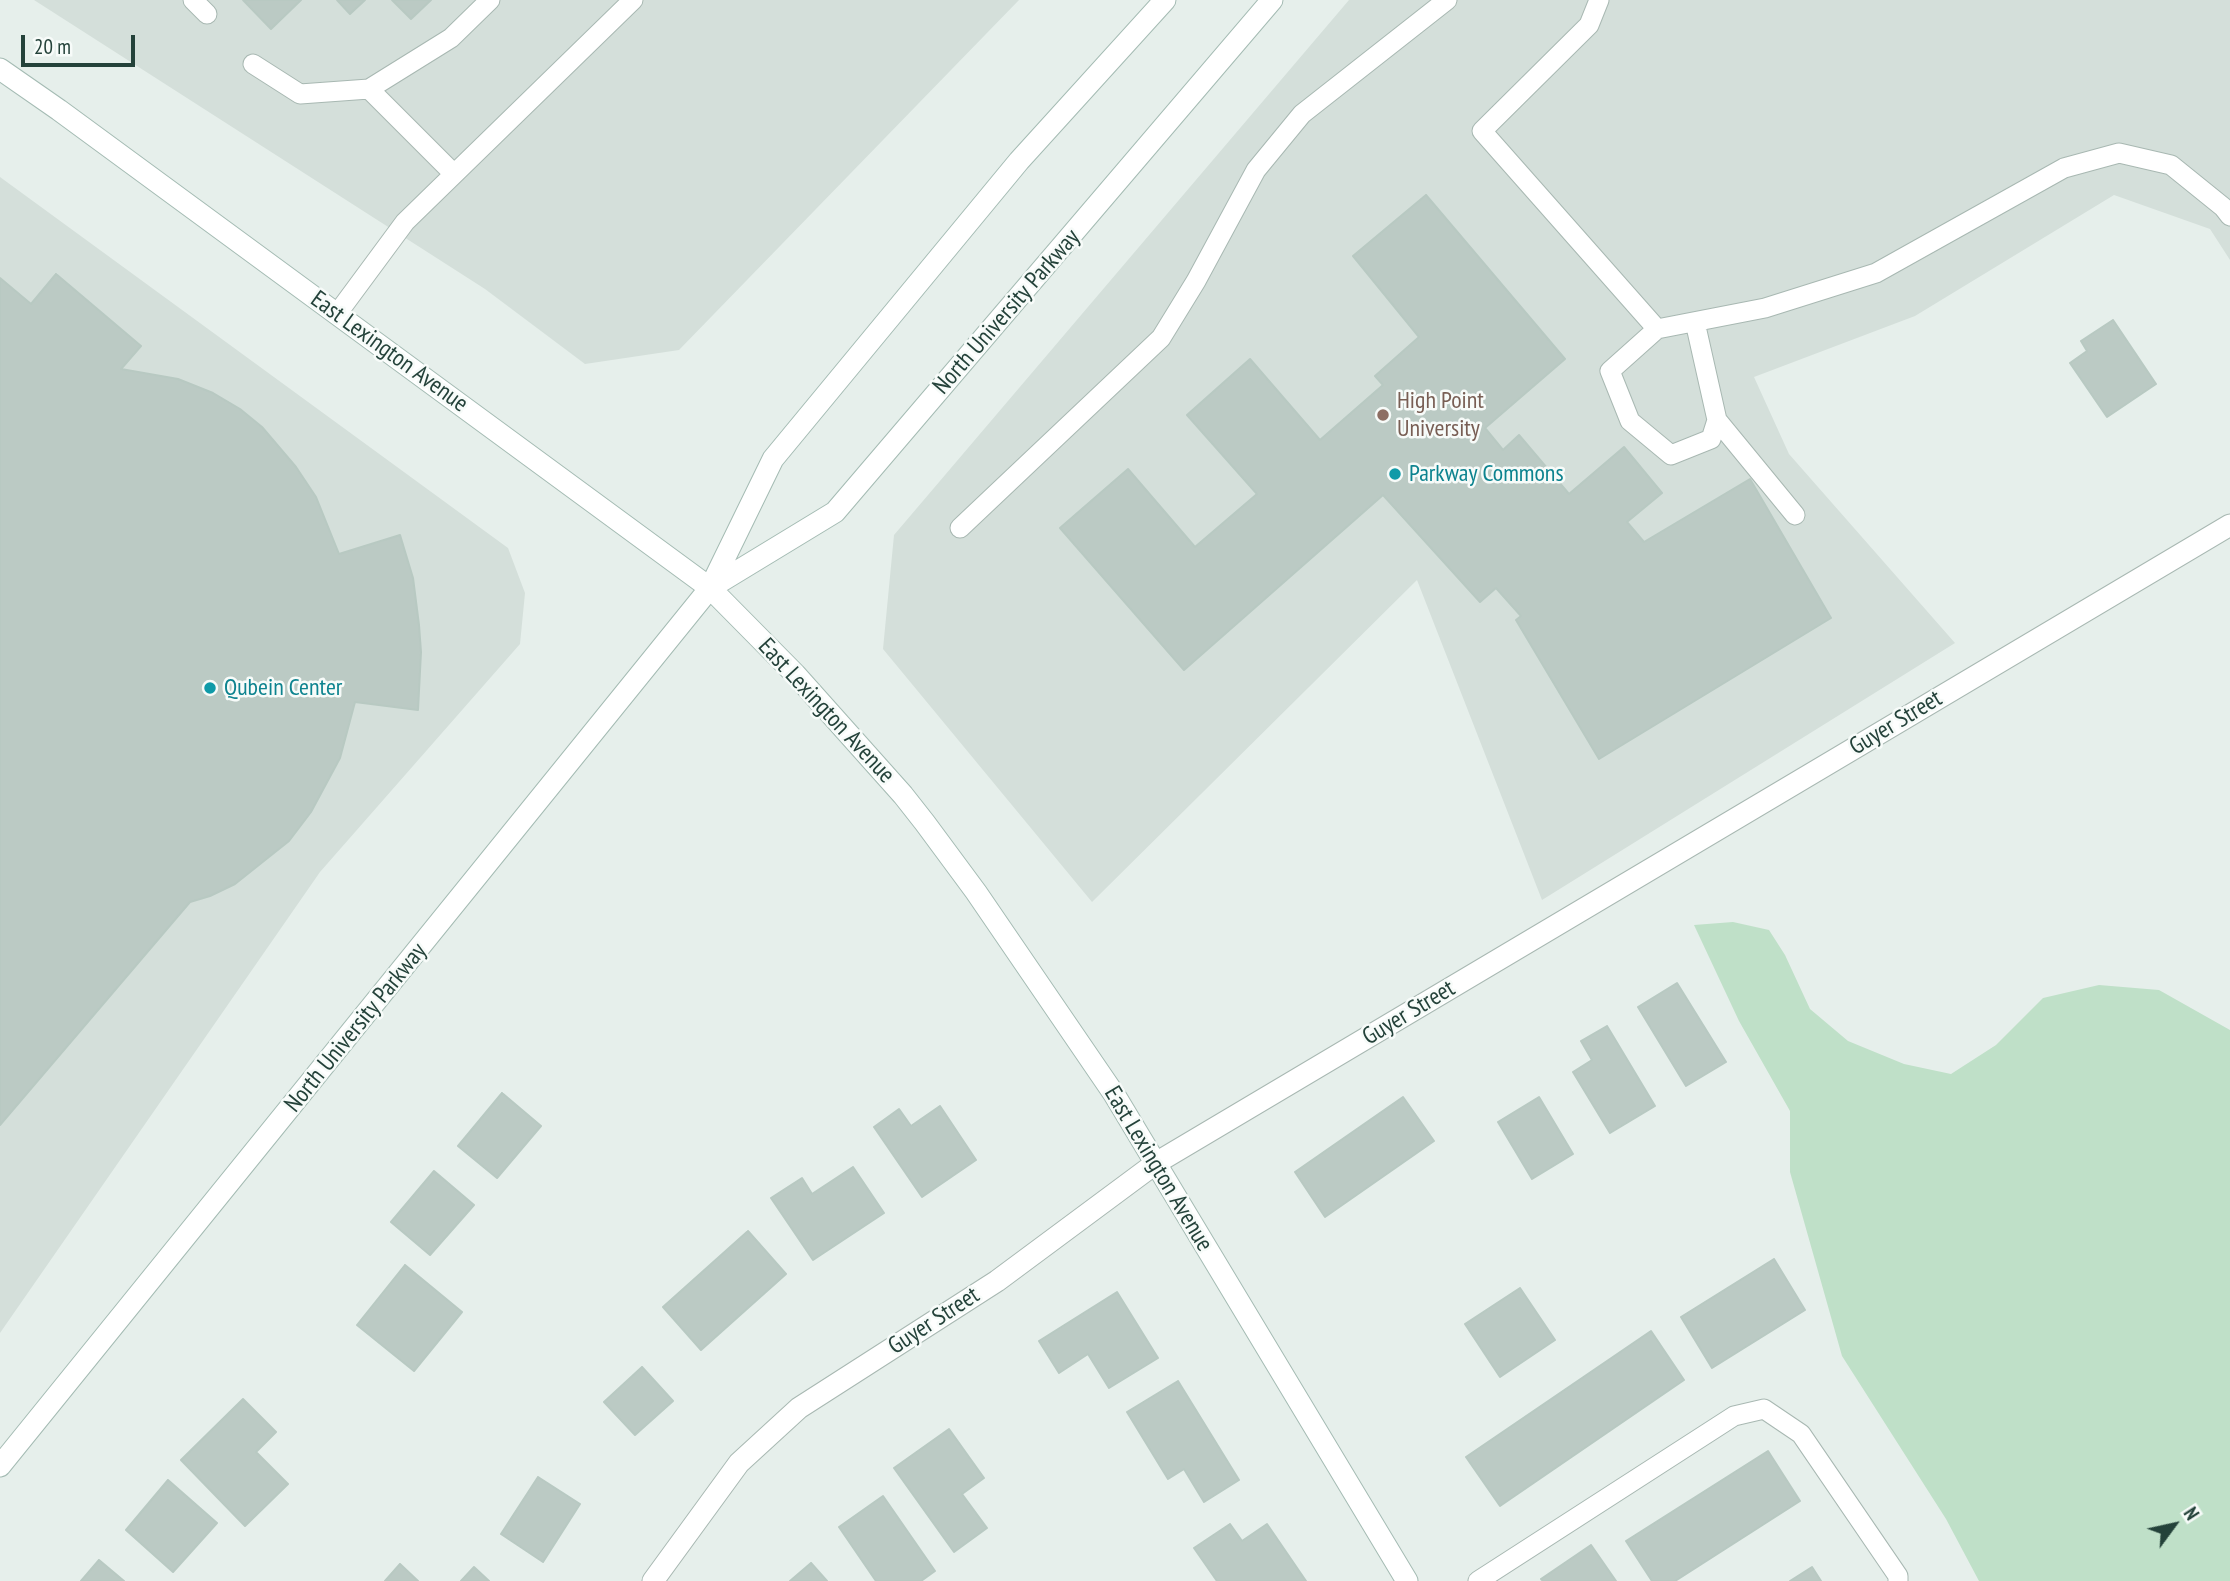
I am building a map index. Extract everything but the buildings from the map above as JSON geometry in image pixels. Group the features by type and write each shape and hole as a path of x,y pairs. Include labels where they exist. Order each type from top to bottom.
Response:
{"main road":[{"name":"North University Parkway","path":"0,1466 710,588 773,459 1019,161 1165,0"},
{"name":"North University Parkway","path":"710,588 835,512 1272,0"},
{"name":"East Lexington Avenue","path":"0,69 710,588 795,674 925,823 976,892 1114,1094 1407,1581"},
{"name":"Guyer Street","path":"653,1581 740,1463 799,1408 997,1281 1156,1163 2227,533"}],"lane":[{"path":"253,64 300,93 369,89 452,38 490,0"},
{"path":"337,314 405,222 633,0"},
{"path":"960,528 1161,338 1196,281 1256,170 1302,114 1447,0"},
{"path":"1599,0 1589,25 1482,131 1657,329"},
{"path":"369,89 454,174"},
{"path":"1717,420 1711,439 1671,456 1630,421 1610,371 1657,329 1765,308 1876,273 2064,168 2119,153 2171,165 2230,216"},
{"path":"1695,322 1717,420 1795,515"},
{"path":"1478,1581 1734,1416 1764,1409 1801,1434 1898,1576 1898,1581"}],"shaded area":[{"path":"34,0 1019,0 679,350 585,364 485,289"},
{"name":"High Point University","path":"1349,0 2230,0 2230,260 2210,229 2114,195 1915,316 1754,377 1789,454 1955,643 1542,900 1417,580 1092,902 883,649 894,535"},
{"name":"Qubein Center","path":"0,177 508,548 525,593 520,644 320,872 0,1333"}],"green space":[{"path":"1733,922 1769,930 1785,955 1810,1009 1848,1041 1904,1064 1951,1074 1996,1045 2043,998 2099,985 2159,990 2230,1030 2230,1581 1979,1581 1946,1519 1842,1356 1790,1172 1790,1111 1739,1021 1694,925"}],"place":[{"name":"High Point University","path":"1383,415"},
{"name":"Parkway Commons","path":"1395,474"},
{"name":"Qubein Center","path":"210,688"}]}
